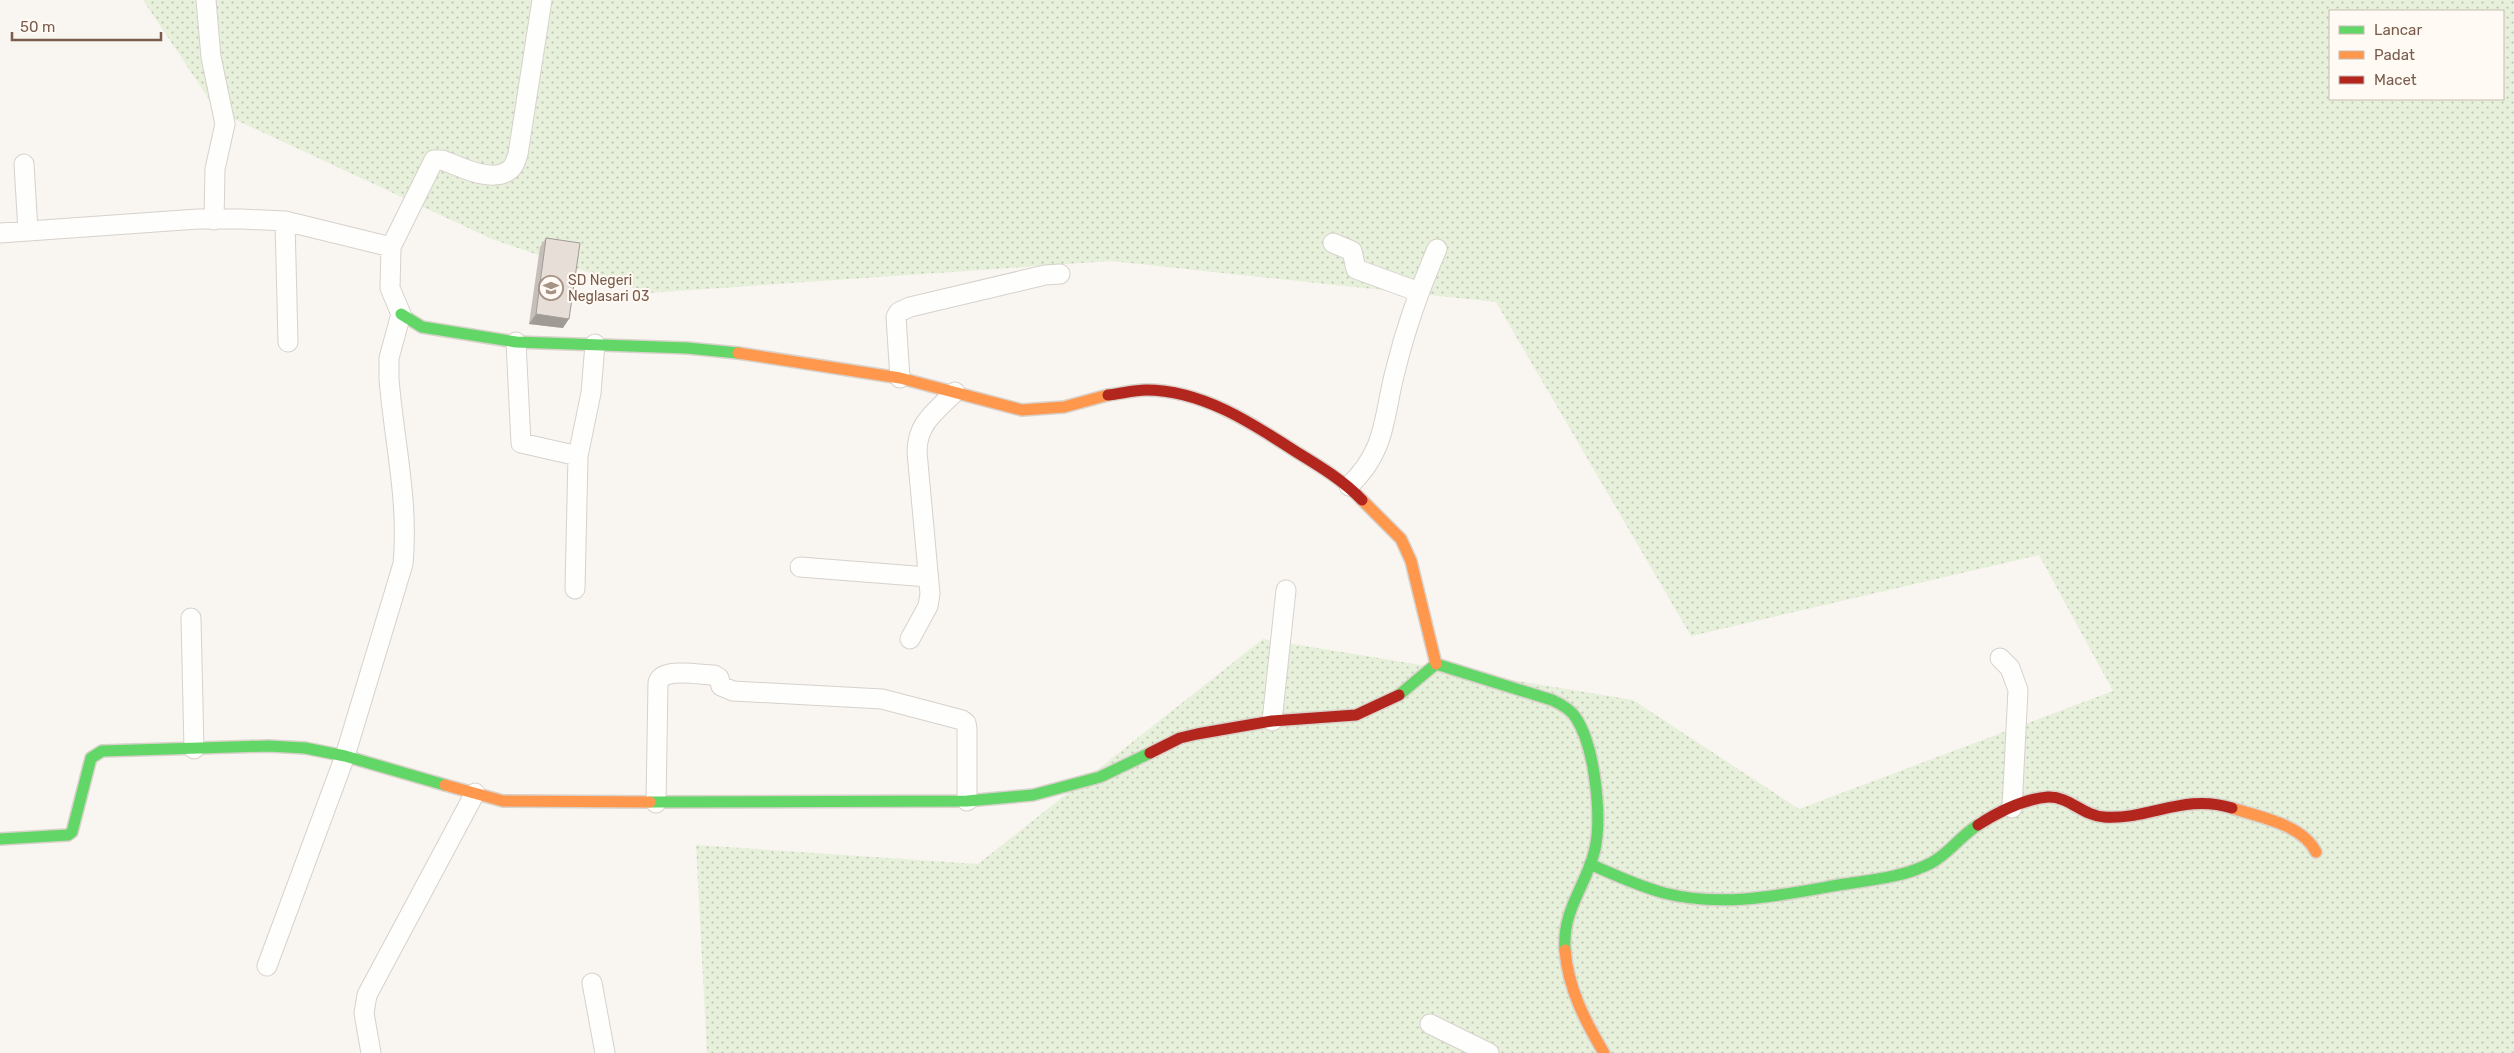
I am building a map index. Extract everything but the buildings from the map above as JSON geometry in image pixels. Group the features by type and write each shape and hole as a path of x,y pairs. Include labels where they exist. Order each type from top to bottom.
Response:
{"street":[{"path":"206,0 211,57 225,124 216,169 214,220"},
{"path":"542,0 518,154 513,166 508,171 490,175 442,160 434,160 391,247 390,288 401,314 422,326 477,338 516,342 720,350 900,378 1022,410 1064,407 1097,397 1145,390 1179,394 1244,418 1349,486 1401,539 1409,552 1436,664"},
{"path":"24,164 28,231"},
{"path":"0,233 241,219 285,221 391,247"},
{"path":"285,221 288,342"},
{"path":"1333,243 1352,251 1356,269 1419,292"},
{"path":"1349,486 1364,472 1382,435 1395,370 1419,292 1437,249"},
{"path":"900,378 896,318 899,312 910,306 1060,274"},
{"path":"267,966 345,756 403,564 406,537 405,505 389,379 389,358 401,314"},
{"path":"516,342 521,443 578,456"},
{"path":"575,589 578,456 591,393 595,344"},
{"path":"910,638 928,606 930,594 917,452 918,434 922,426 955,392"},
{"path":"800,567 928,577"},
{"path":"1272,721 1286,590"},
{"path":"191,618 194,749"},
{"path":"2000,658 2010,668 2018,690 2012,808"},
{"path":"0,839 68,835 72,832 91,758 95,753 102,751 268,746 305,748 345,756 503,801 531,804 967,801 1033,795 1100,777 1180,738 1272,721 1356,716 1403,693 1436,664"},
{"path":"1436,664 1545,697 1560,704 1576,718 1582,730 1598,807 1598,839 1590,864 1570,910 1566,928 1565,949 1573,991 1582,1015 1604,1053"},
{"path":"656,803 658,683 659,678 663,674 671,673 714,675 719,678 721,686 733,691 882,699 962,720 966,723 967,729 967,801"},
{"path":"371,1053 364,1013 367,995 475,792"},
{"path":"1590,864 1654,891 1713,900 1812,889 1916,871 1934,862 1967,832 2012,808 2051,796 2062,797 2093,816 2128,817 2188,803 2211,802 2298,832 2311,842 2316,852"},
{"path":"592,983 605,1053"},
{"path":"1430,1024 1490,1053"}],"green space":[{"path":"143,0 2514,0 2514,1053 707,1053 696,845 978,864 1263,639 1633,700 1799,809 2113,691 2039,555 1691,636 1496,302 1111,261 648,293 492,239 217,111"}],"traffic: fast":[{"path":"401,314 422,327 516,342 687,348 738,353"},
{"path":"1399,695 1436,664 1552,700 1571,712 1576,718 1583,731 1592,763 1598,819 1595,849 1567,922 1565,950"},
{"path":"0,839 68,835 72,832 91,758 102,751 268,746 305,748 345,756 445,785"},
{"path":"650,802 967,801 1033,795 1100,777 1150,753"},
{"path":"1590,864 1636,884 1664,893 1686,897 1730,900 1774,896 1874,880 1909,872 1937,859 1978,825"}],"traffic: slow":[{"path":"738,353 900,378 1022,410 1064,407 1108,395"},
{"path":"1362,500 1401,539 1411,561 1436,664"},
{"path":"445,785 503,801 650,802"},
{"path":"2232,808 2267,818 2290,828 2309,842 2316,852"},
{"path":"1565,950 1574,991 1590,1029 1604,1053"}],"traffic: jam":[{"path":"1108,395 1146,390 1167,391 1207,402 1226,410 1281,442 1332,475 1362,500"},
{"path":"1150,753 1180,738 1197,734 1272,721 1356,715 1399,695"},
{"path":"1978,825 2012,807 2030,800 2048,797 2063,800 2096,816 2104,817 2137,815 2182,805 2214,804 2232,808"}],"place":[{"name":"SD Negeri Neglasari 03","path":"551,288"}]}
